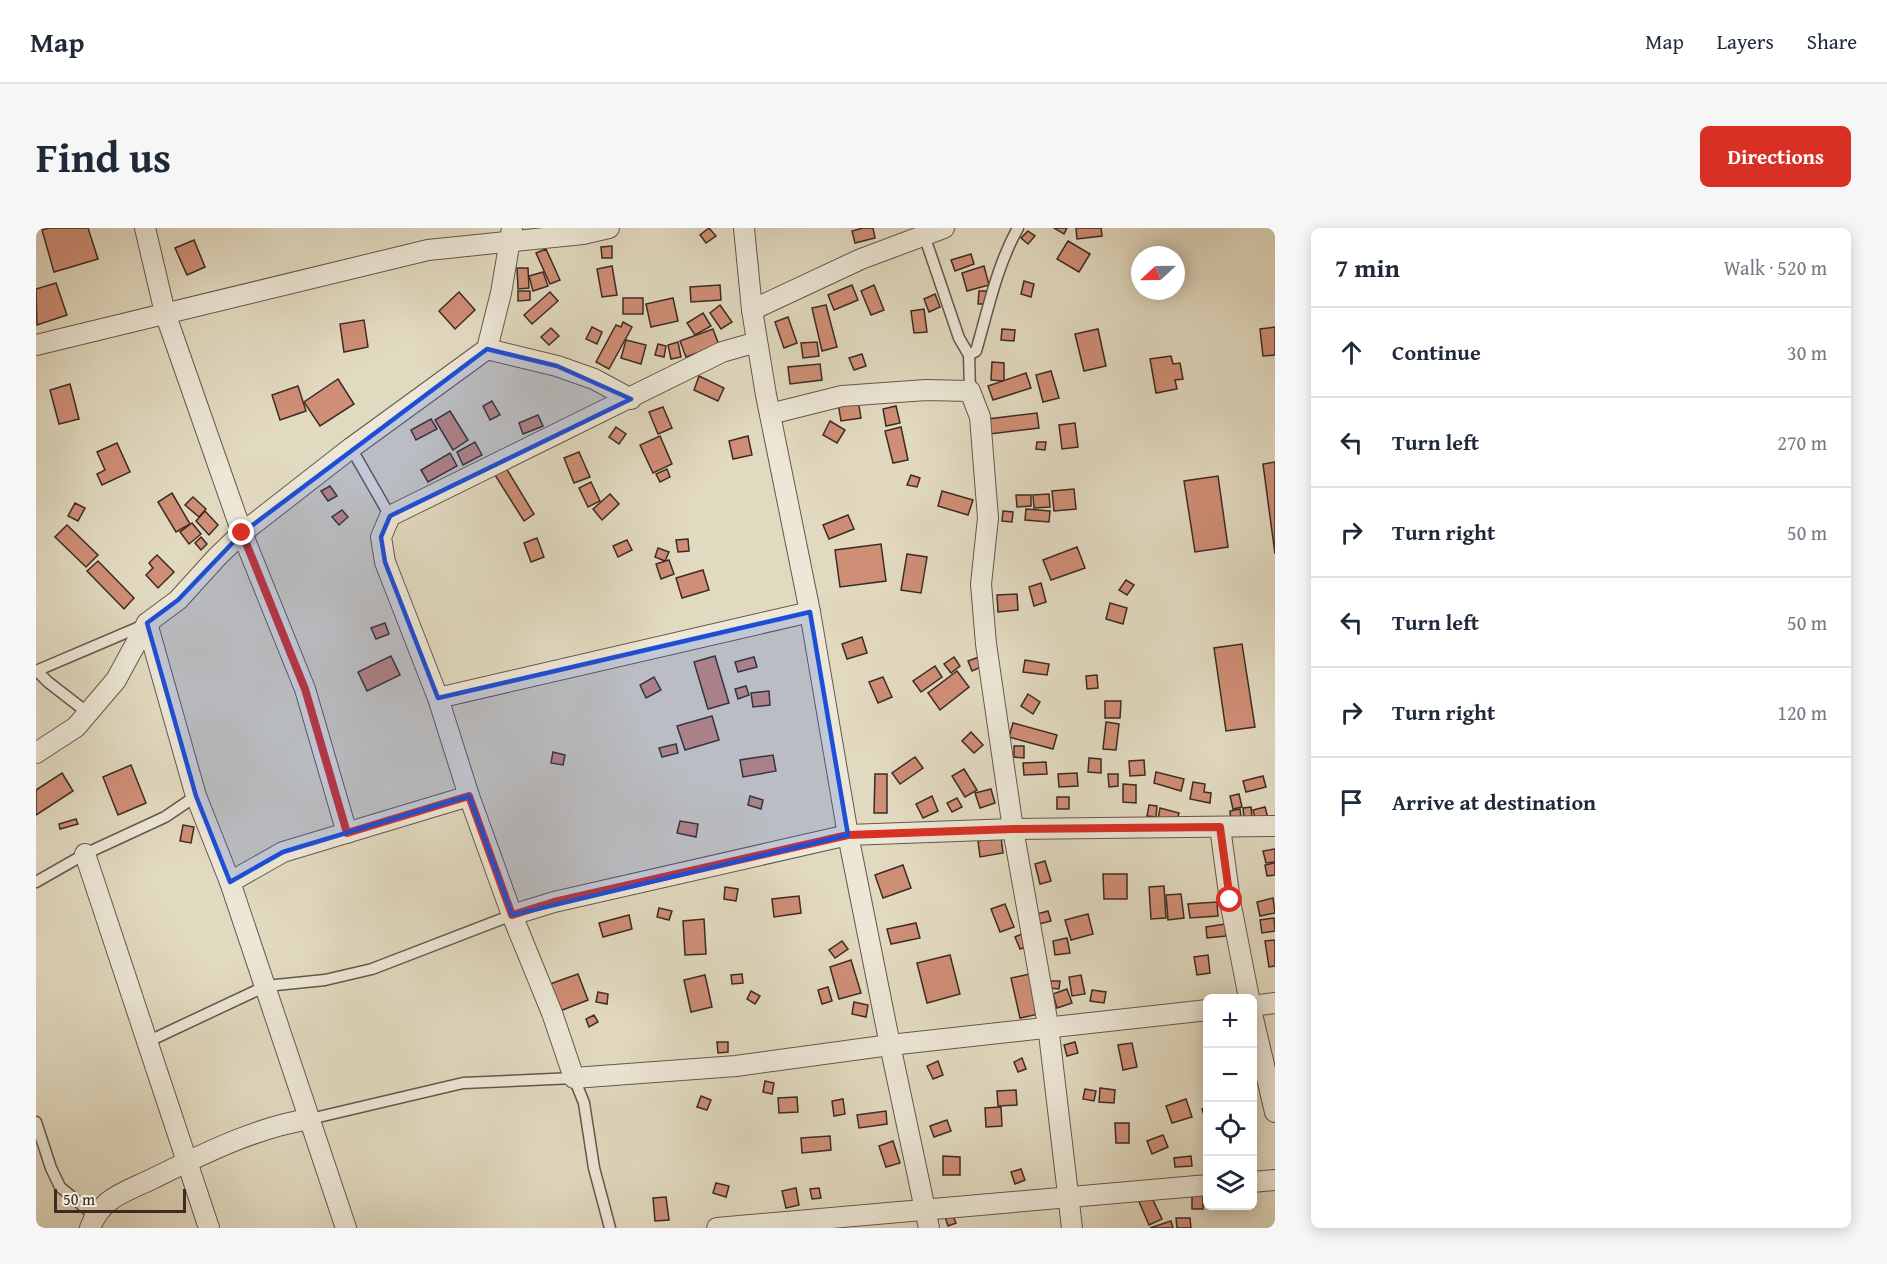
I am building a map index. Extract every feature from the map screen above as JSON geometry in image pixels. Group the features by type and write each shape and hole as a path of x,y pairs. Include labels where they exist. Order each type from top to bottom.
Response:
{"street":[{"path":"145,228 165,313 242,533 305,689 347,833"},
{"path":"36,345 428,250 511,234 583,234 609,228"},
{"path":"744,228 752,310 770,414 810,612 848,835 927,1219"},
{"path":"752,310 861,259 944,228"},
{"path":"36,753 76,727 116,680 147,623 178,600 242,533 351,448 487,349 501,293 511,234"},
{"path":"758,342 722,352 631,399 390,516 381,537 385,562 438,699 469,796 512,915 552,1013 574,1078 736,1065 890,1045 1203,1011"},
{"path":"487,349 557,366 594,379 631,399"},
{"path":"770,414 842,396 926,390 970,391 980,417 988,518 981,584 986,644 1013,829 1048,1027 1072,1228"},
{"path":"438,699 810,612"},
{"path":"147,623 196,796 230,882 346,1228"},
{"path":"230,882 283,852 469,796"},
{"path":"512,915 554,902 848,835 1013,829 1275,826"},
{"path":"1220,827 1230,900 1248,994"},
{"path":"86,854 209,1228"},
{"path":"1257,1005 1275,1003"},
{"path":"1257,1035 1275,1112"},
{"path":"92,1222 109,1201 186,1162 217,1148 291,1122 310,1119"},
{"path":"1257,1182 1275,1180"},
{"path":"717,1228 927,1219 1068,1196 1203,1185"}],"lane":[{"path":"969,355 976,351 996,285 1018,228"},
{"path":"924,235 959,338 969,355 970,391"},
{"path":"351,448 390,516"},
{"path":"88,713 37,671 147,623"},
{"path":"36,882 86,854 165,817 196,796"},
{"path":"147,1042 266,986 325,980 372,969 512,915"},
{"path":"310,1119 463,1083 574,1078 584,1103 594,1168 610,1228"},
{"path":"36,1122 51,1168 60,1187 92,1222"}],"highlighted area":[{"path":"487,349 557,366 631,399 390,516 381,537 385,562 438,698 810,612 848,835 512,915 469,796 283,852 230,882 196,796 147,623 178,600 242,533"}],"building":[{"path":"88,228 98,259 54,272 42,230"},
{"path":"709,228 716,236 706,243 700,235"},
{"path":"873,228 875,238 855,243 852,231"},
{"path":"1054,228 1067,228 1064,234"},
{"path":"1076,228 1101,228 1102,236 1077,239"},
{"path":"1028,231 1035,236 1028,244 1021,238"},
{"path":"194,240 205,267 187,275 175,248"},
{"path":"1068,241 1090,254 1079,272 1057,259"},
{"path":"612,246 612,258 602,258 601,247"},
{"path":"546,249 560,280 550,284 536,253"},
{"path":"971,254 974,264 955,271 951,260"},
{"path":"612,266 617,295 602,297 597,269"},
{"path":"984,266 989,285 967,291 962,273"},
{"path":"517,268 528,268 529,288 518,289"},
{"path":"543,272 548,286 533,291 529,276"},
{"path":"1024,281 1034,284 1031,297 1021,294"},
{"path":"56,283 67,315 37,325 36,289"},
{"path":"720,285 721,300 691,302 690,287"},
{"path":"852,285 858,300 834,310 828,295"},
{"path":"874,285 884,310 871,315 861,291"},
{"path":"518,291 530,291 530,300 518,301"},
{"path":"979,291 987,291 987,304 978,304"},
{"path":"459,292 475,310 455,329 439,311"},
{"path":"550,292 558,301 532,324 524,315"},
{"path":"935,294 940,307 929,312 924,299"},
{"path":"623,298 643,298 643,314 623,314"},
{"path":"673,298 678,321 651,327 646,304"},
{"path":"720,305 732,322 721,329 710,313"},
{"path":"826,305 837,347 822,351 812,308"},
{"path":"924,309 927,332 914,333 911,311"},
{"path":"703,313 711,326 695,335 687,323"},
{"path":"788,317 797,343 784,348 775,322"},
{"path":"364,320 368,347 344,352 340,324"},
{"path":"623,322 632,327 609,369 596,362 616,325 621,327"},
{"path":"592,327 602,332 597,344 586,339"},
{"path":"1275,327 1275,355 1263,356 1260,329"},
{"path":"551,328 559,336 549,345 541,337"},
{"path":"713,329 719,345 686,357 680,341"},
{"path":"1002,329 1015,330 1014,341 1001,340"},
{"path":"1098,329 1106,366 1084,371 1075,334"},
{"path":"626,340 646,345 641,364 621,358"},
{"path":"678,342 681,357 671,359 668,345"},
{"path":"817,342 819,356 803,358 801,343"},
{"path":"658,344 666,346 664,357 655,355"},
{"path":"862,354 866,366 854,370 849,358"},
{"path":"1171,356 1173,364 1180,363 1183,379 1175,380 1177,389 1156,393 1150,359"},
{"path":"992,362 1004,363 1004,381 991,380"},
{"path":"820,364 822,380 790,384 788,367"},
{"path":"1051,371 1059,398 1043,402 1036,375"},
{"path":"1026,373 1031,388 993,400 988,386"},
{"path":"699,376 724,388 718,401 694,390"},
{"path":"338,379 354,404 320,426 304,402"},
{"path":"70,384 79,419 59,424 50,390"},
{"path":"298,386 306,411 280,420 272,395"},
{"path":"858,400 861,418 841,421 838,403"},
{"path":"492,401 500,415 490,420 483,406"},
{"path":"896,406 900,423 886,426 883,409"},
{"path":"663,407 672,428 658,434 649,412"},
{"path":"450,411 468,440 453,450 435,420"},
{"path":"1037,413 1039,428 990,434 988,419"},
{"path":"538,415 543,426 523,434 519,423"},
{"path":"431,419 437,429 416,440 411,430"},
{"path":"830,421 845,430 837,443 823,435"},
{"path":"1075,423 1078,447 1062,449 1059,425"},
{"path":"616,427 626,434 619,444 609,437"},
{"path":"901,427 908,460 893,463 885,431"},
{"path":"660,436 672,464 653,473 640,445"},
{"path":"748,436 752,455 733,459 729,441"},
{"path":"475,442 482,455 463,465 457,452"},
{"path":"1037,442 1046,442 1045,450 1036,449"},
{"path":"117,443 130,472 102,485 97,474 105,470 97,452"},
{"path":"579,452 590,477 574,483 564,458"},
{"path":"450,453 457,466 428,482 421,470"},
{"path":"1275,462 1275,554 1263,464"},
{"path":"506,468 534,514 524,521 495,475"},
{"path":"667,469 670,477 660,482 656,474"},
{"path":"911,475 920,478 917,487 907,485"},
{"path":"1218,476 1228,547 1195,552 1184,481"},
{"path":"591,482 600,501 588,507 579,488"},
{"path":"330,486 337,496 328,501 321,491"},
{"path":"1074,489 1076,509 1054,511 1052,491"},
{"path":"942,491 973,500 968,515 938,506"},
{"path":"172,493 190,524 176,532 158,502"},
{"path":"610,494 619,504 602,520 593,509"},
{"path":"1049,494 1050,507 1034,508 1033,495"},
{"path":"1016,495 1031,495 1031,506 1017,507"},
{"path":"193,497 206,509 199,517 185,505"},
{"path":"75,503 85,508 78,521 68,516"},
{"path":"1026,509 1050,511 1049,522 1025,520"},
{"path":"342,510 348,517 339,525 332,517"},
{"path":"205,511 218,525 209,535 196,521"},
{"path":"1003,511 1013,512 1012,522 1002,521"},
{"path":"848,515 854,529 829,539 823,525"},
{"path":"192,523 201,534 189,544 180,532"},
{"path":"67,525 98,555 86,567 55,537"},
{"path":"201,537 207,544 201,550 195,543"},
{"path":"537,538 544,557 531,562 524,543"},
{"path":"688,539 689,551 678,552 676,540"},
{"path":"627,540 632,550 618,557 613,546"},
{"path":"881,544 886,581 840,587 835,550"},
{"path":"1077,547 1085,568 1051,580 1043,560"},
{"path":"658,548 669,552 665,561 655,557"},
{"path":"907,554 927,557 921,593 901,590"},
{"path":"157,555 174,572 158,588 146,575 153,568 149,563"},
{"path":"669,560 674,574 661,579 656,564"},
{"path":"98,561 134,598 124,609 87,571"},
{"path":"703,570 709,590 682,598 676,578"},
{"path":"1126,580 1134,585 1127,595 1119,590"},
{"path":"1041,583 1046,602 1034,606 1029,587"},
{"path":"1017,594 1018,610 998,612 997,595"},
{"path":"1110,603 1127,608 1123,624 1106,619"},
{"path":"385,623 389,634 376,639 371,628"},
{"path":"862,637 867,653 847,659 842,644"},
{"path":"1242,644 1255,727 1226,731 1214,648"},
{"path":"391,656 400,675 367,691 358,672"},
{"path":"715,656 729,703 708,709 694,662"},
{"path":"754,657 757,667 738,672 735,662"},
{"path":"954,657 960,666 951,673 944,664"},
{"path":"979,657 983,666 972,671 968,661"},
{"path":"1025,660 1049,664 1047,675 1023,672"},
{"path":"935,666 942,677 921,692 913,681"},
{"path":"957,671 969,687 940,710 928,693"},
{"path":"1097,675 1098,688 1087,689 1086,676"},
{"path":"654,677 661,690 646,698 640,685"},
{"path":"883,677 892,697 878,703 869,682"},
{"path":"746,686 749,695 738,699 735,689"},
{"path":"769,691 770,705 753,707 751,693"},
{"path":"1028,694 1040,702 1033,714 1021,706"},
{"path":"1105,701 1121,701 1120,718 1105,718"},
{"path":"712,716 719,740 685,750 677,726"},
{"path":"1106,722 1119,724 1116,750 1103,749"},
{"path":"1013,723 1057,735 1053,749 1009,737"},
{"path":"971,732 983,745 974,753 962,741"},
{"path":"676,744 678,753 662,757 659,748"},
{"path":"1014,746 1024,746 1024,758 1014,757"},
{"path":"553,752 565,755 563,765 551,763"},
{"path":"773,755 776,771 743,777 740,760"},
{"path":"915,757 923,768 900,784 892,773"},
{"path":"1089,758 1101,759 1101,773 1088,772"},
{"path":"1144,760 1145,775 1130,776 1129,761"},
{"path":"1046,762 1047,774 1024,775 1023,763"},
{"path":"131,765 146,803 118,815 103,777"},
{"path":"964,769 977,790 965,797 952,776"},
{"path":"1156,772 1184,779 1181,791 1154,783"},
{"path":"62,773 73,791 36,815 36,790"},
{"path":"1077,773 1078,786 1059,787 1058,774"},
{"path":"875,774 887,774 887,813 874,813"},
{"path":"1108,774 1118,774 1118,786 1109,787"},
{"path":"1263,776 1266,787 1246,792 1243,781"},
{"path":"1193,782 1205,784 1204,792 1211,793 1210,803 1190,799"},
{"path":"1123,784 1136,785 1136,803 1123,802"},
{"path":"991,789 995,803 980,808 975,793"},
{"path":"1239,794 1242,807 1233,809 1230,796"},
{"path":"750,796 763,800 761,809 748,805"},
{"path":"932,796 938,811 923,818 916,804"},
{"path":"1057,797 1069,797 1069,809 1057,809"},
{"path":"957,798 962,807 952,812 947,803"},
{"path":"1149,805 1157,806 1156,817 1147,816"},
{"path":"1251,807 1252,817 1244,818 1243,808"},
{"path":"1265,807 1268,818 1256,821 1253,810"},
{"path":"1160,808 1179,813 1176,824 1158,820"},
{"path":"1240,809 1241,818 1231,820 1230,811"},
{"path":"76,819 78,824 60,829 59,824"},
{"path":"680,821 698,824 696,837 677,833"},
{"path":"183,825 194,827 191,843 180,841"},
{"path":"1001,837 1003,853 980,857 978,841"},
{"path":"1275,849 1275,862 1266,863 1263,851"},
{"path":"1045,861 1051,881 1040,884 1035,864"},
{"path":"1275,863 1275,875 1267,876 1265,865"},
{"path":"903,865 911,888 883,898 875,875"},
{"path":"1103,874 1127,874 1127,899 1104,899"},
{"path":"1164,886 1166,918 1151,919 1149,887"},
{"path":"725,887 738,889 736,901 724,899"},
{"path":"1181,894 1184,918 1168,920 1166,895"},
{"path":"799,896 801,913 774,917 772,899"},
{"path":"1273,898 1275,913 1260,916 1257,902"},
{"path":"1217,902 1218,916 1190,918 1188,904"},
{"path":"1005,904 1014,927 1000,932 991,909"},
{"path":"659,908 672,911 669,920 657,917"},
{"path":"1048,911 1051,921 1039,924 1037,914"},
{"path":"1088,914 1093,934 1071,940 1065,920"},
{"path":"629,915 632,929 603,937 599,923"},
{"path":"1274,918 1275,931 1262,933 1260,920"},
{"path":"704,919 706,954 685,955 683,921"},
{"path":"916,923 920,938 891,944 887,929"},
{"path":"1225,924 1226,936 1207,938 1206,927"},
{"path":"1024,933 1029,946 1020,949 1015,937"},
{"path":"1067,938 1070,953 1055,955 1053,941"},
{"path":"1275,940 1275,966 1269,967 1265,941"},
{"path":"842,941 848,949 835,958 829,950"},
{"path":"950,955 960,994 927,1003 917,963"},
{"path":"1208,955 1210,973 1197,975 1194,957"},
{"path":"851,960 861,993 839,999 830,967"},
{"path":"578,974 588,1000 560,1011 550,984"},
{"path":"742,974 743,983 732,984 731,975"},
{"path":"1030,974 1039,1014 1020,1018 1011,978"},
{"path":"705,975 712,1007 691,1012 684,980"},
{"path":"1081,975 1085,994 1072,996 1069,977"},
{"path":"1051,981 1060,981 1059,989 1050,988"},
{"path":"828,987 832,1001 822,1004 818,990"},
{"path":"1067,989 1072,1003 1057,1008 1053,994"},
{"path":"1092,990 1106,992 1104,1003 1090,1001"},
{"path":"751,991 760,996 755,1004 747,999"},
{"path":"598,992 608,994 607,1004 596,1002"},
{"path":"854,1002 868,1005 866,1017 852,1014"},
{"path":"594,1015 598,1022 589,1027 586,1019"},
{"path":"717,1042 728,1042 728,1052 718,1053"},
{"path":"1075,1042 1078,1053 1067,1056 1064,1045"},
{"path":"1132,1043 1137,1067 1123,1070 1118,1045"},
{"path":"1022,1058 1026,1069 1018,1072 1014,1062"},
{"path":"938,1061 943,1075 933,1079 927,1066"},
{"path":"765,1081 774,1083 772,1094 763,1092"},
{"path":"1100,1088 1115,1090 1114,1103 1099,1102"},
{"path":"1085,1089 1096,1091 1094,1101 1083,1099"},
{"path":"1016,1090 1017,1105 998,1106 997,1091"},
{"path":"701,1096 711,1100 707,1110 697,1107"},
{"path":"797,1097 798,1112 779,1113 778,1098"},
{"path":"843,1099 845,1114 834,1116 832,1101"},
{"path":"1186,1099 1192,1117 1172,1123 1166,1106"},
{"path":"1001,1107 1002,1126 986,1127 985,1108"},
{"path":"886,1111 887,1124 859,1128 857,1115"},
{"path":"947,1120 951,1131 934,1137 930,1126"},
{"path":"1115,1123 1129,1123 1129,1143 1116,1143"},
{"path":"1163,1135 1168,1147 1152,1154 1147,1141"},
{"path":"830,1136 831,1150 802,1153 801,1138"},
{"path":"893,1141 900,1163 886,1167 879,1146"},
{"path":"943,1156 960,1157 960,1175 943,1175"},
{"path":"1191,1156 1192,1166 1175,1167 1174,1158"},
{"path":"1021,1169 1025,1180 1015,1184 1011,1172"},
{"path":"716,1183 729,1186 726,1197 713,1193"},
{"path":"796,1188 799,1205 786,1208 782,1191"},
{"path":"819,1188 821,1198 812,1199 810,1189"},
{"path":"1149,1192 1162,1219 1149,1225 1137,1197"},
{"path":"1192,1194 1203,1194 1203,1209 1192,1209"},
{"path":"666,1197 669,1220 655,1221 653,1198"},
{"path":"952,1214 956,1223 948,1226 945,1217"},
{"path":"1176,1218 1190,1218 1191,1228 1177,1228"},
{"path":"1171,1221 1173,1228 1150,1228"}],"route":[{"path":"242,533 305,689 347,833 469,796 512,915 554,902 848,835 1013,829 1220,827 1230,900"}]}
